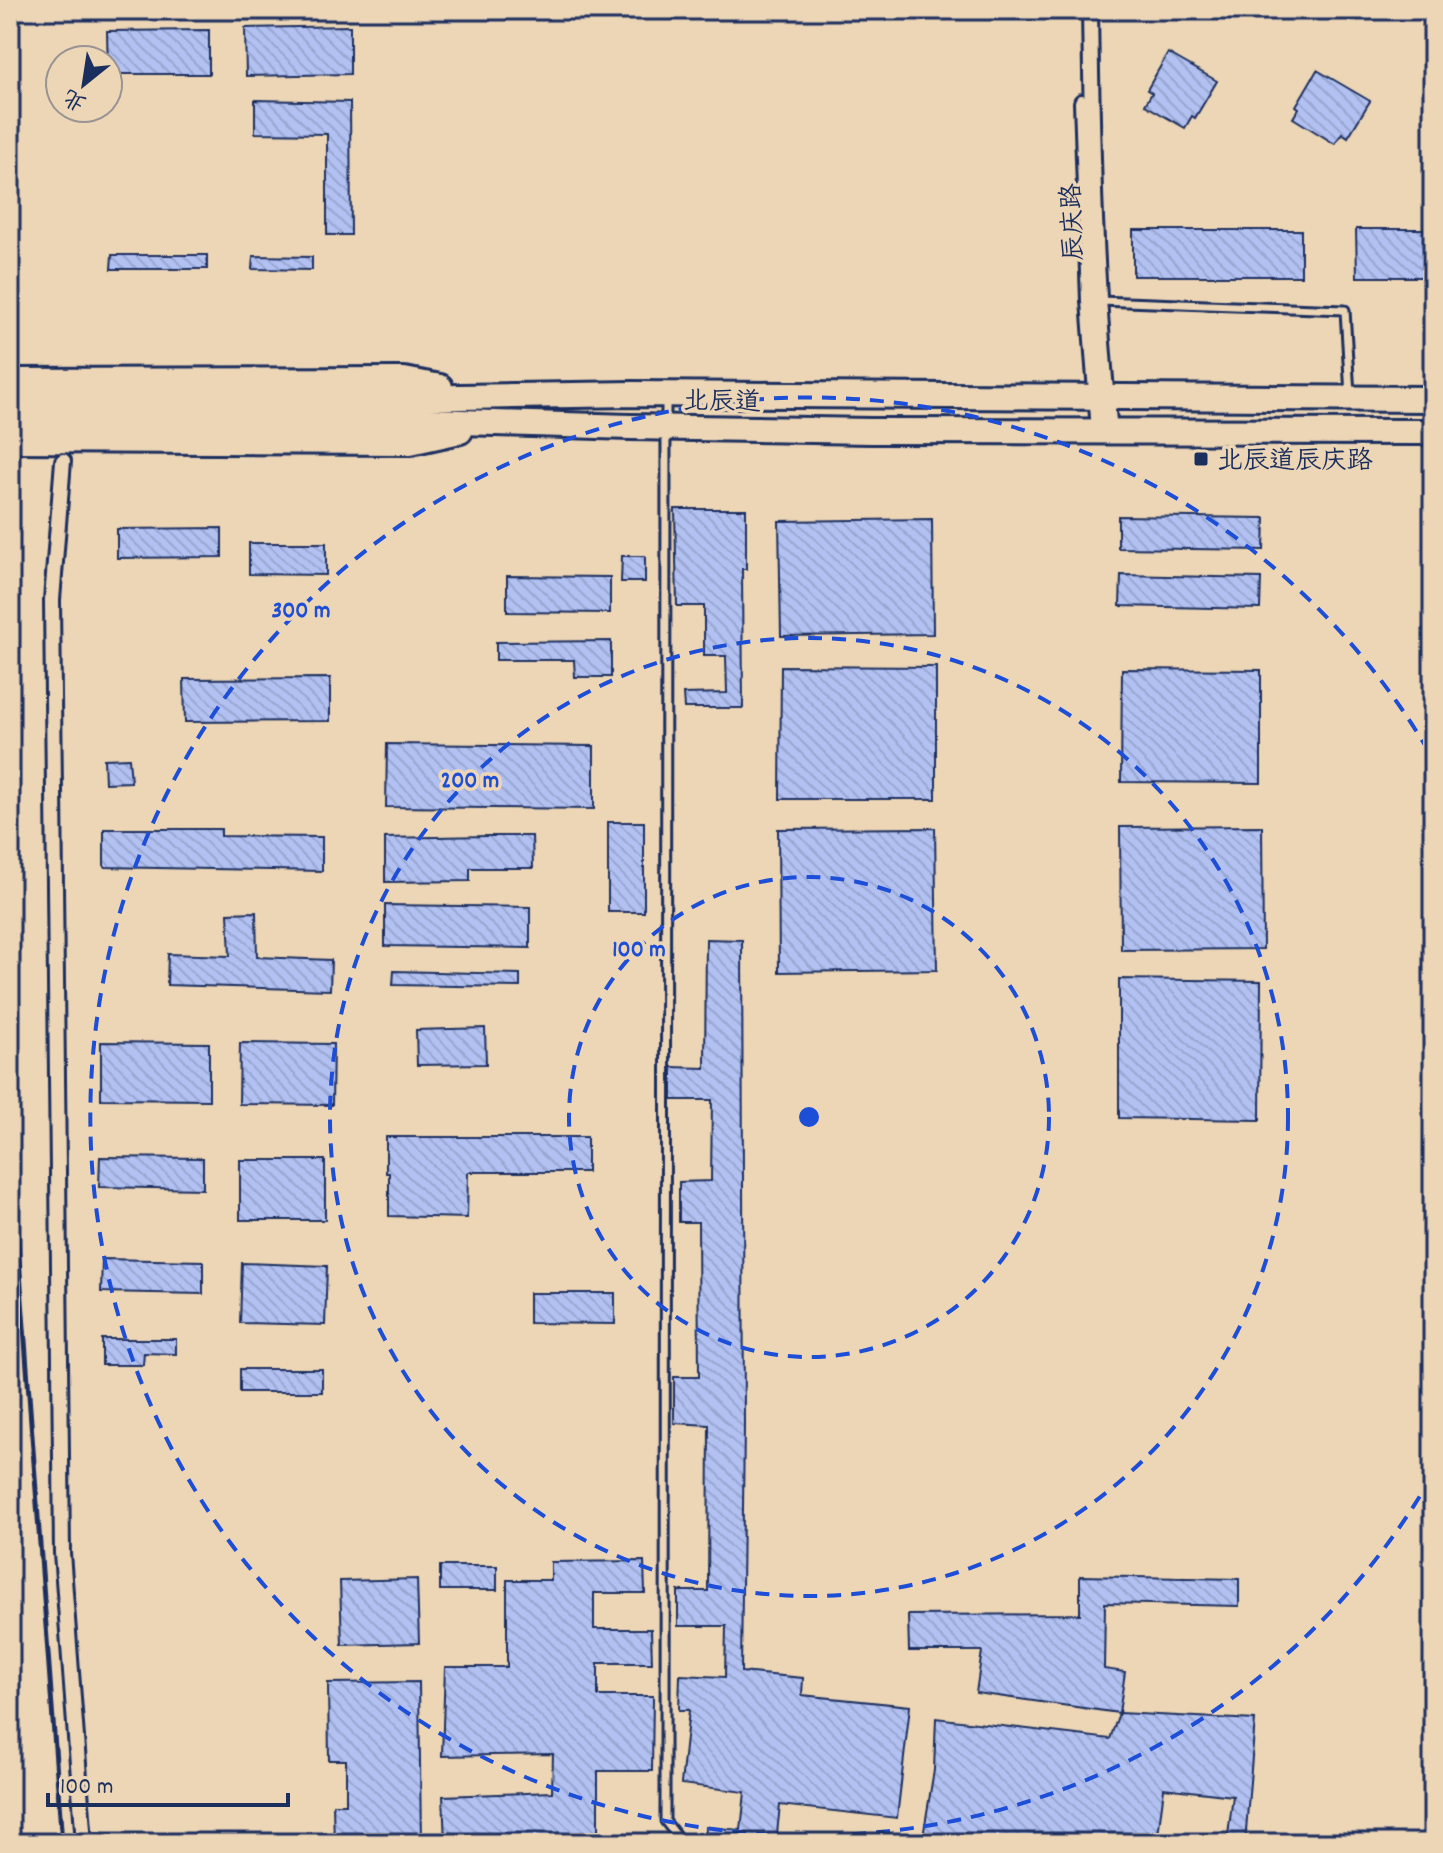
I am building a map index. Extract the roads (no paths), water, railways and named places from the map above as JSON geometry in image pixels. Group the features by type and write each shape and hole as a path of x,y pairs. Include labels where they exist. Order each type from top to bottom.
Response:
{"main road":[{"path":"10,381 404,380 494,397"},
{"name":"北辰道","path":"10,398 666,394 1433,399"},
{"name":"北辰道","path":"10,420 396,420 665,428 1433,432"},
{"path":"10,440 410,442 494,423"}],"street":[{"name":"辰庆路","path":"1081,10 1083,174 1104,431"},
{"name":"辰庆路","path":"1090,10 1094,301"},
{"path":"63,461 52,600 62,1553 84,1843"}],"lane":[{"path":"1094,301 1345,310 1350,399"},
{"path":"666,394 665,1821 682,1843"}],"railway":[{"path":"10,1137 62,1843"}],"place":[{"name":"北辰道辰庆路","path":"1201,459"}]}
